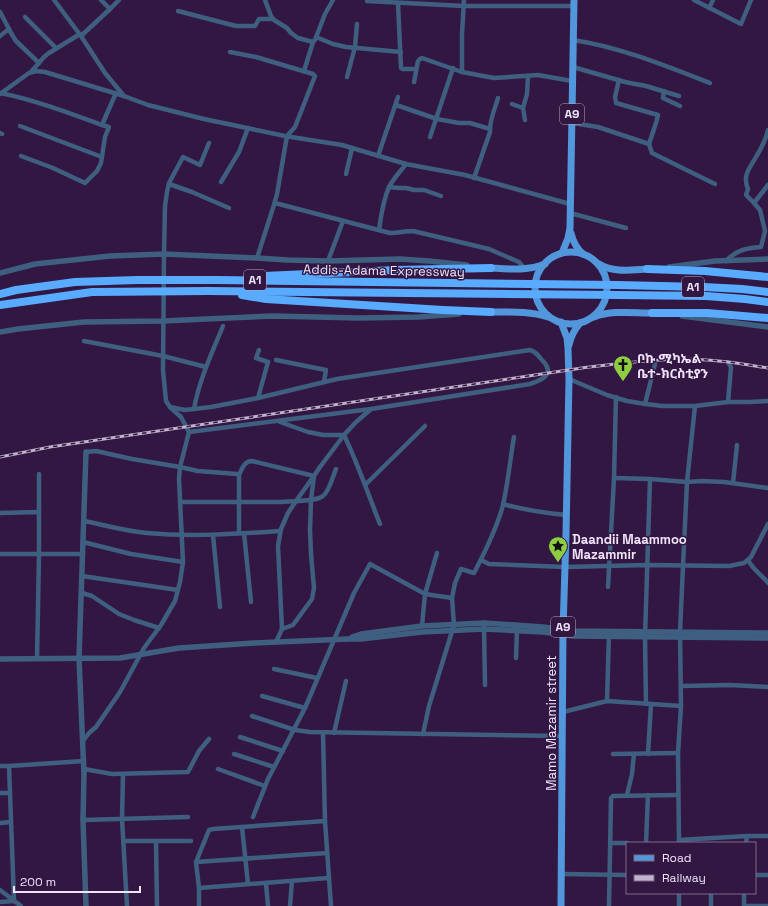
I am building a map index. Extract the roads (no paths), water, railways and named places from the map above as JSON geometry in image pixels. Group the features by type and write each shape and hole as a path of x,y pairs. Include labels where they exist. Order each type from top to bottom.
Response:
{"highway":[{"path":"217,280 256,276 316,273 491,268"},
{"path":"647,269 705,271 768,277"},
{"name":"Addis-Adama Expressway","path":"0,294 16,290 75,282 137,280 594,284 704,287 768,292"},
{"path":"217,291 266,299 491,312"},
{"name":"Addis-Adama Expressway","path":"0,304 92,292 217,291 706,296 768,302"},
{"path":"652,313 707,313 768,318"}],"main road":[{"name":"A9","path":"562,253 570,228 574,3"},
{"name":"A9","path":"570,228 574,244 584,255"},
{"path":"551,318 542,310 537,300 535,289 536,278 541,267 549,259 562,253 574,252 584,255 605,268 617,270 647,269"},
{"path":"491,312 537,313 560,322 570,324 580,323 596,314 603,305 606,294 606,282 603,271 596,262"},
{"path":"491,268 525,269 545,264"},
{"path":"588,319 601,314 652,313"},
{"name":"A9","path":"560,322 564,329 568,348"},
{"name":"A9","path":"568,348 574,330 580,323"},
{"name":"Mamo Mazamir street","path":"561,906 563,632 569,379 568,348"}],"street":[{"path":"54,0 81,35 105,73 124,96"},
{"path":"101,0 110,9"},
{"path":"31,72 49,53 81,35 119,0"},
{"path":"265,0 273,19 287,28 298,38 313,42"},
{"path":"462,72 464,0"},
{"path":"694,0 741,24 751,0"},
{"path":"709,8 713,0"},
{"path":"304,71 313,42 332,1"},
{"path":"367,1 398,3 412,2 464,6 574,3"},
{"path":"398,3 401,68 416,69"},
{"path":"178,11 236,26 255,26 259,19 273,19"},
{"path":"0,12 16,41 39,63"},
{"path":"25,17 56,48"},
{"path":"348,77 355,47 357,24"},
{"path":"0,36 9,29"},
{"path":"316,37 346,47 401,52"},
{"path":"573,40 588,42 638,56 710,83"},
{"path":"230,52 256,57 304,71 315,76 295,127 287,136 275,203 257,258"},
{"path":"414,82 416,69 420,58 462,72 494,78 538,75 572,81"},
{"path":"573,67 679,96"},
{"path":"430,137 453,68"},
{"path":"0,94 28,73 36,71 45,72 124,96 148,105 204,119 287,136 342,145 406,164 474,178 570,204"},
{"path":"525,120 523,108 527,94 528,76"},
{"path":"619,80 615,97 616,103 658,115 649,144 652,153 715,184"},
{"path":"664,91 663,98 680,106"},
{"path":"0,94 16,96 38,102 109,127 105,137 101,163 97,171 85,183 53,168 21,156"},
{"path":"102,125 116,94"},
{"path":"378,156 398,97"},
{"path":"474,178 490,132 490,121 498,98"},
{"path":"512,104 523,108"},
{"path":"396,105 436,119 459,123 470,123 490,129"},
{"path":"572,123 598,127 649,144"},
{"path":"20,126 102,157"},
{"path":"221,182 239,152 248,128"},
{"path":"762,244 765,231 760,210 747,198 746,196 748,189 746,183 747,172 757,156 768,130"},
{"path":"83,741 96,727 120,692 141,654 175,601 180,582 184,562 179,480 180,467 189,432 181,417 166,401 163,370 163,321 166,206 169,184 183,157 200,165 209,142"},
{"path":"346,174 352,148"},
{"path":"379,230 383,206 389,187 406,164"},
{"path":"169,184 229,208"},
{"path":"754,203 768,185"},
{"path":"389,187 424,190 441,196"},
{"path":"275,203 379,230 399,233 413,231 489,249 519,262 525,269"},
{"path":"570,213 626,228"},
{"path":"328,261 343,221"},
{"path":"726,261 731,255 747,248 762,244 768,238"},
{"path":"762,244 768,247"},
{"path":"0,273 35,264 110,256 164,254 328,261 400,259 491,268"},
{"path":"647,269 715,261 768,259"},
{"path":"0,332 84,322 163,321 273,316 388,318 491,312"},
{"path":"652,313 768,326"},
{"path":"194,409 197,394 206,367 223,326"},
{"path":"84,341 163,356 206,367"},
{"path":"258,398 268,362 256,358 259,350"},
{"path":"170,407 185,410 211,407 258,398 337,379 530,350 535,352 546,364 548,370 547,374 542,380 530,384 371,409 189,432"},
{"path":"276,360 326,370 324,382"},
{"path":"646,404 655,364"},
{"path":"728,402 732,367 729,364"},
{"path":"569,379 607,395 627,401 664,406 695,406 728,402 768,401"},
{"path":"608,587 614,478 616,397"},
{"path":"695,406 687,482 680,635 681,706 678,753 679,842 747,836 768,836"},
{"path":"276,642 282,629 278,546 280,531 288,513 320,467 344,435 371,409"},
{"path":"277,422 323,435 344,435"},
{"path":"365,486 425,426"},
{"path":"344,435 380,524"},
{"path":"423,734 429,706 453,628 452,598 454,582 461,569 474,573 497,525 503,504 514,437"},
{"path":"733,483 737,445"},
{"path":"86,906 83,820 84,761 79,658 86,452 96,451 198,471 238,475"},
{"path":"251,602 242,533 238,475 246,462 249,461 314,476"},
{"path":"180,502 311,500 323,497 328,490 336,469"},
{"path":"37,659 40,474"},
{"path":"282,629 293,625 312,599 314,588 310,530 311,500 314,476"},
{"path":"614,478 733,483 768,488"},
{"path":"648,754 648,704 645,634 650,479"},
{"path":"503,504 529,510 566,515"},
{"path":"0,513 39,512"},
{"path":"84,521 124,530 182,535 213,535 280,531"},
{"path":"481,560 490,564 565,567 647,565 729,566 744,563 751,558 768,524"},
{"path":"213,535 220,607"},
{"path":"83,542 131,554 184,562"},
{"path":"422,626 425,594 437,553"},
{"path":"0,554 83,554"},
{"path":"748,560 751,566 768,583"},
{"path":"253,817 274,767 295,730 305,708 354,593 370,564 425,594 452,598"},
{"path":"82,576 178,590"},
{"path":"82,593 92,596 119,614 159,628"},
{"path":"348,639 361,634 422,626 453,628"},
{"path":"0,659 120,658 179,648 335,639 361,639 453,628 484,626 517,628 543,627 563,632 574,631 609,634 768,638"},
{"path":"484,626 485,685"},
{"path":"516,658 517,628"},
{"path":"680,635 768,633"},
{"path":"607,702 609,634"},
{"path":"274,668 317,678"},
{"path":"334,733 346,681"},
{"path":"681,686 730,685 768,687"},
{"path":"262,696 305,708"},
{"path":"563,712 607,702 681,706"},
{"path":"252,716 295,730 323,733 563,736"},
{"path":"323,733 325,821 331,906"},
{"path":"240,737 283,751"},
{"path":"84,769 112,774 188,772 199,751 209,739"},
{"path":"614,754 678,753"},
{"path":"234,754 274,767"},
{"path":"627,795 632,774 634,754"},
{"path":"0,766 84,761"},
{"path":"9,766 14,901"},
{"path":"218,769 266,786"},
{"path":"123,774 122,819 127,906"},
{"path":"0,793 10,793"},
{"path":"609,906 611,798 613,796 627,795 678,795"},
{"path":"646,842 648,795"},
{"path":"83,820 188,818"},
{"path":"199,906 199,888 196,862 210,830 325,821"},
{"path":"0,823 11,822"},
{"path":"242,827 248,884"},
{"path":"746,842 747,836"},
{"path":"124,841 191,841"},
{"path":"156,841 157,906"},
{"path":"610,843 626,843"},
{"path":"196,862 327,853"},
{"path":"562,874 626,874"},
{"path":"756,875 768,875"},
{"path":"199,888 328,878"},
{"path":"290,906 292,881"},
{"path":"266,883 268,906"},
{"path":"0,890 21,906"},
{"path":"679,894 679,906"},
{"path":"711,894 711,906"},
{"path":"744,894 744,906 768,906"},
{"path":"0,902 14,901"}],"railway":[{"path":"0,457 50,447 613,364 691,359 723,361 768,368"}],"place":[{"name":"ቦኩ ሚካኤል ቤተ-ክርስቲያን","path":"623,382"},
{"name":"Daandii Maammoo Mazammir","path":"558,563"}]}
